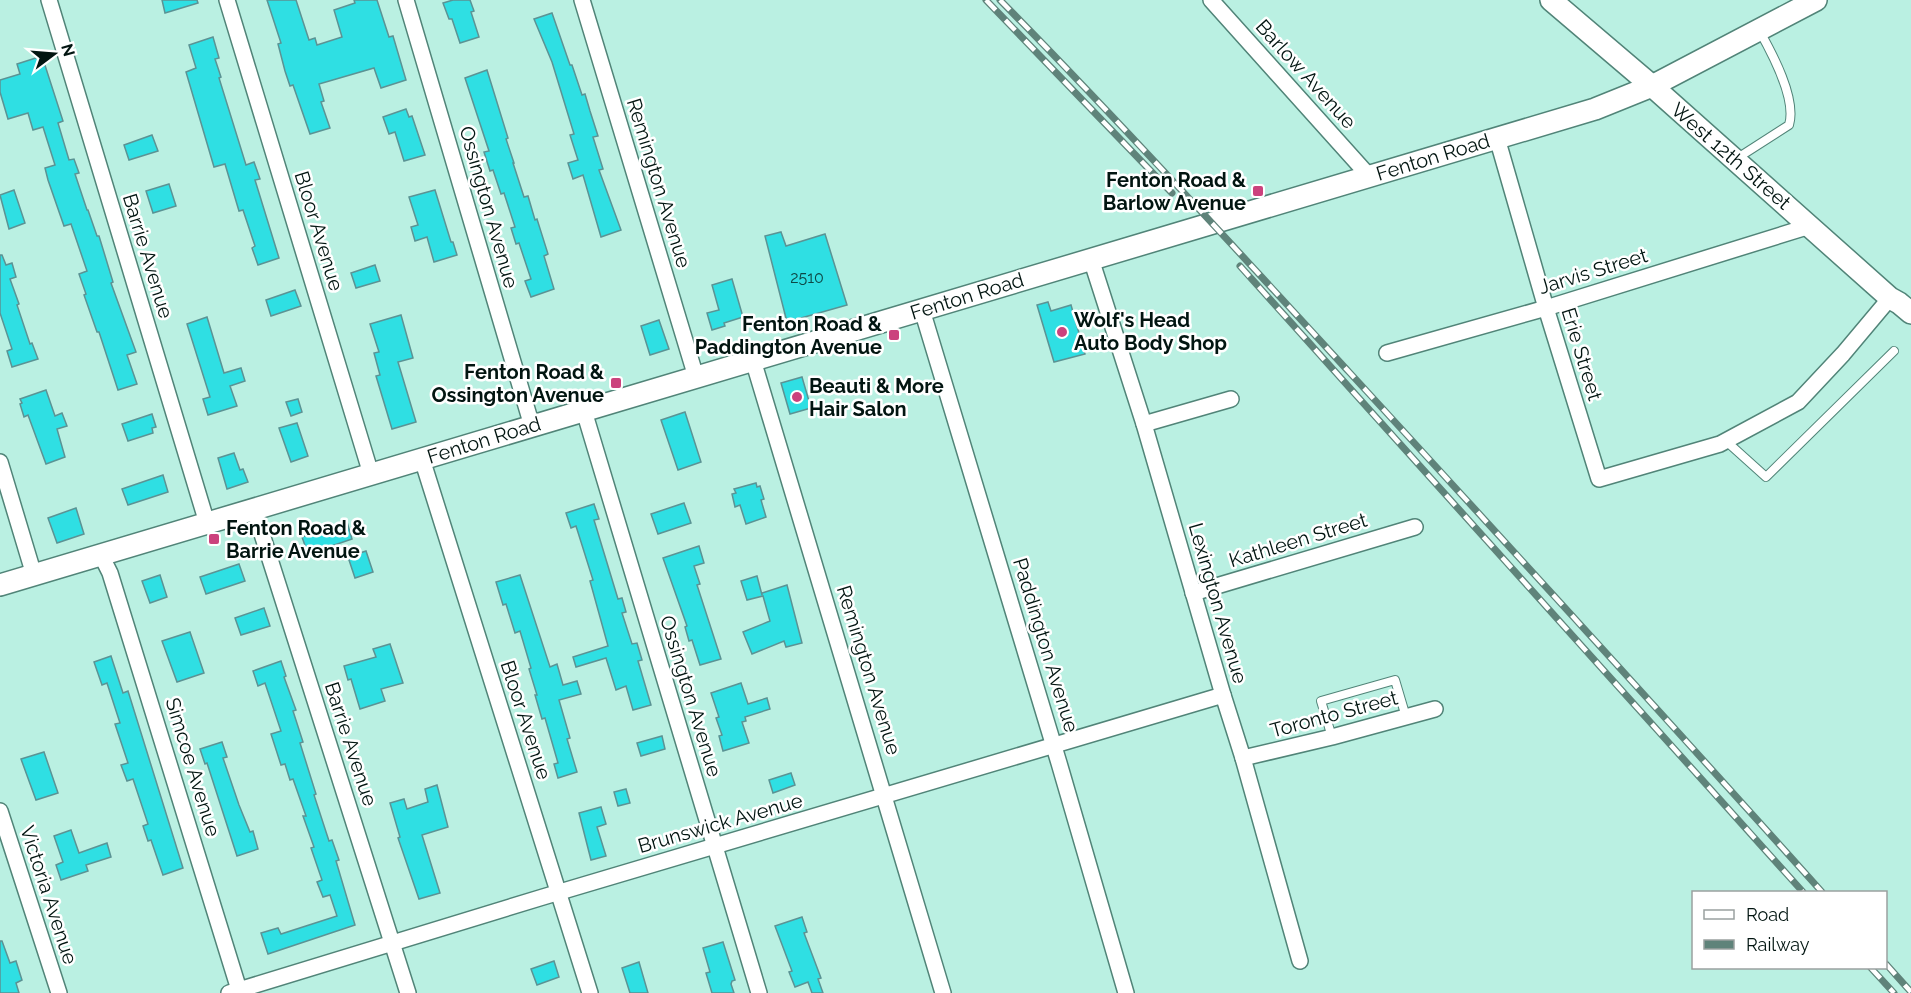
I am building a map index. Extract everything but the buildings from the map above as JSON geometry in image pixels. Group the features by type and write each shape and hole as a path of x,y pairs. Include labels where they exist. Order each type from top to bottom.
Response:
{"street":[{"name":"Barrie Avenue","path":"49,0 207,523"},
{"name":"Bloor Avenue","path":"227,0 370,474"},
{"name":"Ossington Avenue","path":"406,0 532,426"},
{"name":"Remington Avenue","path":"582,0 696,377"},
{"name":"Barlow Avenue","path":"1211,0 1369,176"},
{"name":"West 12th Street","path":"1551,0 1652,86 1890,298 1911,313"},
{"name":"Fenton Road","path":"0,585 1595,109 1652,86 1816,0"},
{"name":"Erie Street","path":"1497,138 1546,308 1599,478 1726,441"},
{"name":"Jarvis Street","path":"1387,353 1546,308 1810,226"},
{"name":"Lexington Avenue","path":"1091,259 1144,424 1300,960"},
{"path":"1726,441 1798,402 1843,354 1890,298"},
{"name":"Paddington Avenue","path":"922,310 1054,745 1126,993"},
{"name":"Remington Avenue","path":"753,360 943,993"},
{"path":"1144,424 1231,399"},
{"name":"Ossington Avenue","path":"584,411 759,993"},
{"name":"Bloor Avenue","path":"422,459 590,993"},
{"path":"0,462 34,575"},
{"name":"Barrie Avenue","path":"254,508 408,993"},
{"name":"Kathleen Street","path":"1193,593 1415,527"},
{"name":"Simcoe Avenue","path":"101,555 110,573 236,992"},
{"name":"Brunswick Avenue","path":"236,992 558,893 1223,695"},
{"name":"Toronto Street","path":"1243,758 1435,709"},
{"name":"Victoria Avenue","path":"0,811 59,993"}],"lane":[{"path":"1735,160 1789,125 1792,117 1782,76 1758,30"},
{"path":"1726,441 1766,477 1894,351"},
{"path":"1332,737 1321,701 1395,680 1406,717"}],"railway":[{"path":"986,0 1172,193"},
{"path":"1000,0 1264,279 1821,891"},
{"path":"1240,266 1802,891"},
{"path":"1887,965 1911,992"},
{"path":"1872,969 1894,993"}],"place":[{"name":"Fenton Road & Barlow Avenue","path":"1258,191"},
{"name":"Wolf's Head Auto Body Shop","path":"1062,332"},
{"name":"Fenton Road & Paddington Avenue","path":"894,335"},
{"name":"Fenton Road & Ossington Avenue","path":"616,383"},
{"name":"Beauti & More Hair Salon","path":"797,397"},
{"name":"Fenton Road & Barrie Avenue","path":"214,539"}]}
